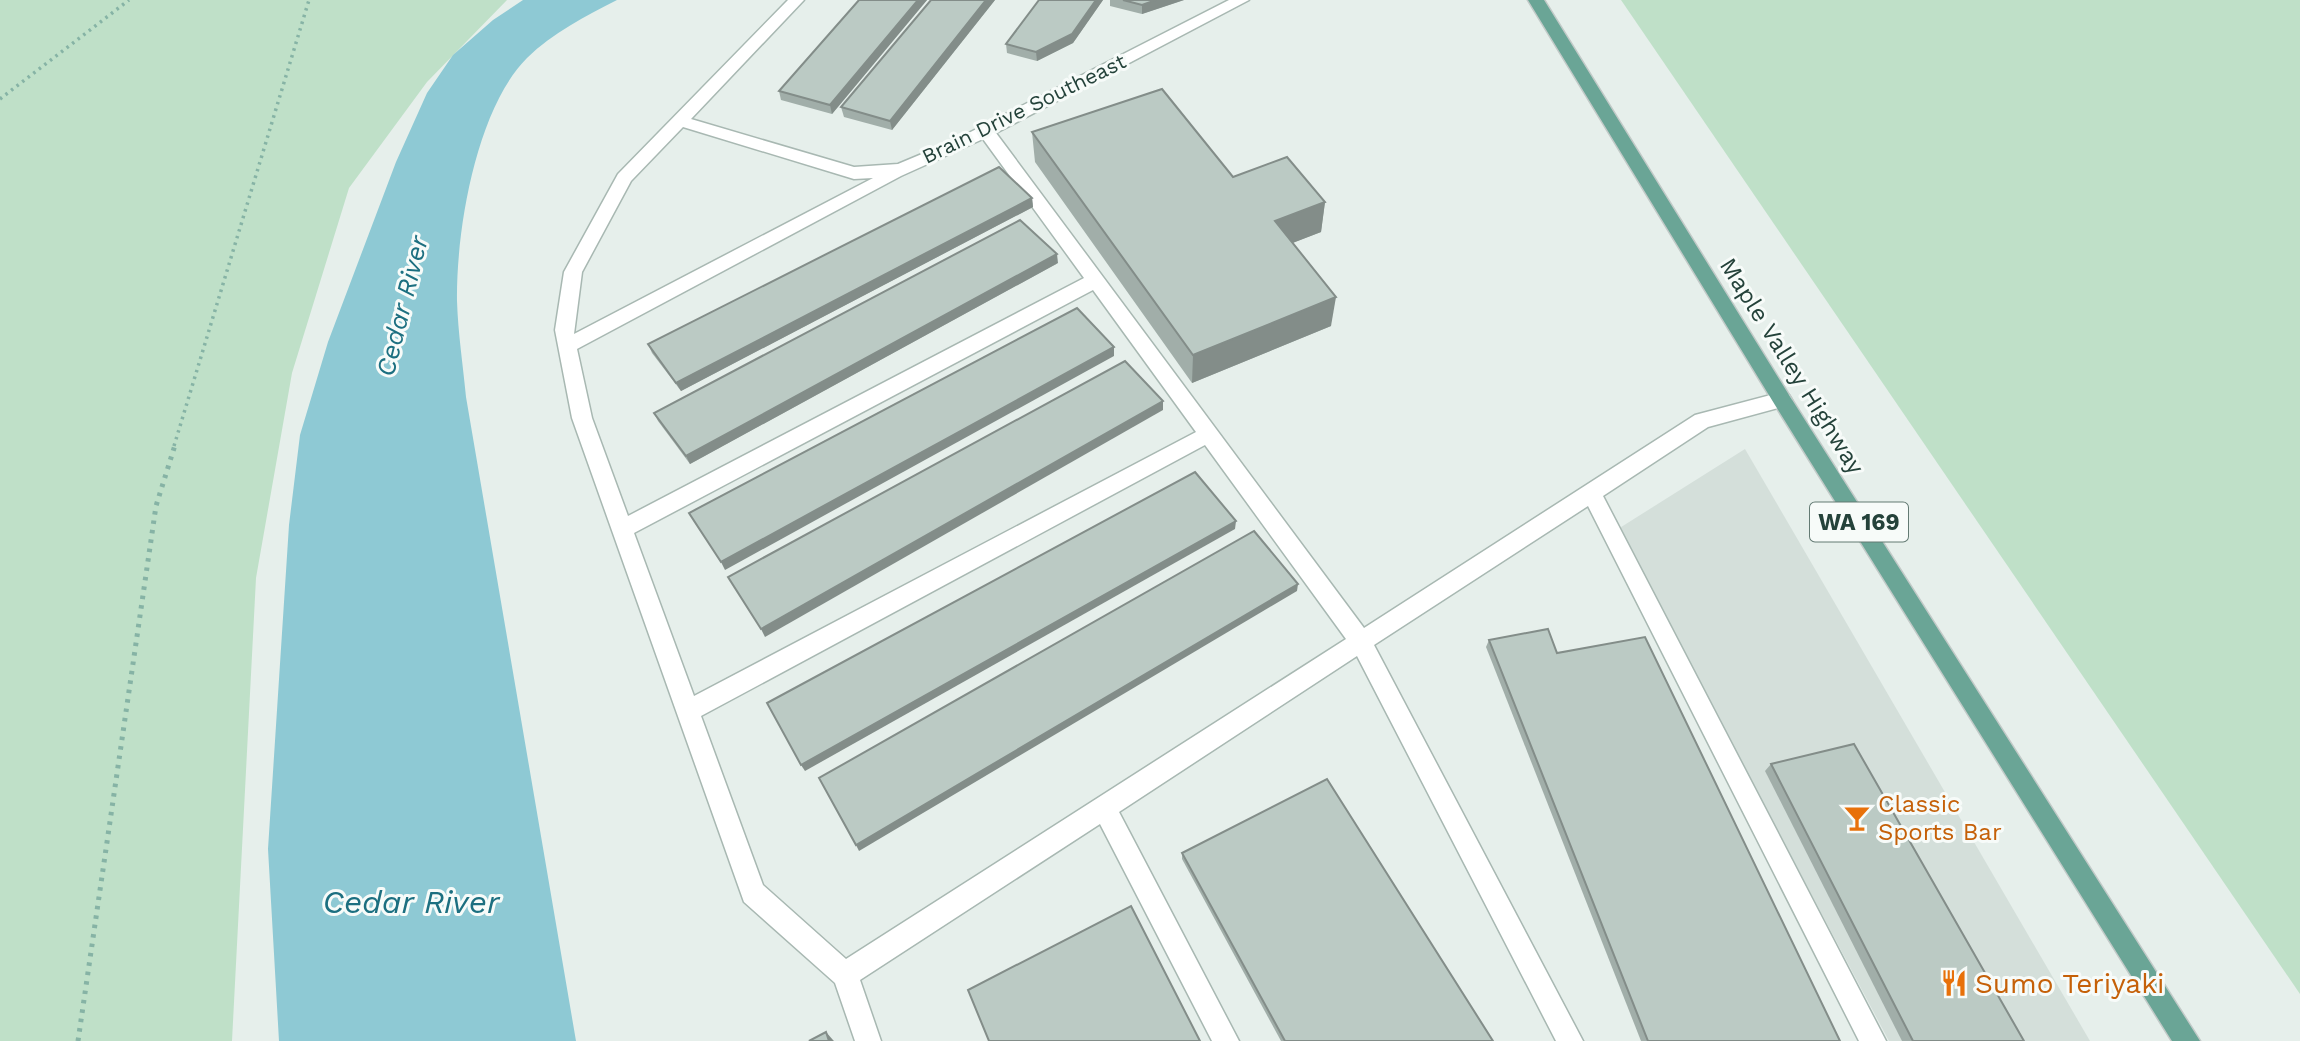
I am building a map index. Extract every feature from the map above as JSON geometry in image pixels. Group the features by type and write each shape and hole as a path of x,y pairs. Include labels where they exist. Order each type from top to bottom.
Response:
{"main road":[{"name":"Maple Valley Highway","path":"1536,0 1782,400 2187,1041"}],"lane":[{"path":"796,0 677,120 624,178 573,272 564,330 582,418 753,892 845,975 868,1041"},
{"name":"Brain Drive Southeast","path":"677,120 854,173 900,170 986,131 1241,0"},
{"path":"986,131 1361,642 1570,1041"},
{"path":"567,346 900,170"},
{"path":"622,529 1096,280"},
{"path":"845,975 1703,421 1782,400"},
{"path":"688,711 1209,434"},
{"path":"1592,494 1873,1041"},
{"path":"1104,808 1226,1041"}],"path":[{"path":"0,99 130,0"},
{"path":"78,1041 156,506 309,0"}],"shaded area":[{"path":"1745,449 2090,1041 1889,1041 1618,529"}],"green space":[{"path":"0,0 507,0 427,82 349,188 292,373 256,578 232,1041 0,1041"},
{"path":"1621,0 2300,0 2300,994"}],"water":[{"name":"Cedar River","path":"523,0 617,0 547,41 527,58 509,80 494,108 472,172 460,241 458,273 457,301 466,397 576,1041 279,1041 268,849 289,525 300,435 328,342 396,162 427,93 453,55 493,20"}],"building":[{"path":"859,0 918,0 830,105 779,91"},
{"path":"931,0 986,0 890,121 841,107"},
{"path":"1039,0 1096,0 1072,34 1036,52 1006,44"},
{"path":"1123,0 1156,0 1142,5"},
{"path":"1162,89 1233,177 1287,157 1325,202 1275,221 1336,297 1193,355 1032,132"},
{"path":"999,167 1032,198 676,383 648,344"},
{"path":"1020,220 1057,254 686,456 654,413"},
{"path":"1077,308 1114,347 721,562 689,513"},
{"path":"1125,361 1163,401 761,629 728,577"},
{"path":"1195,472 1236,521 801,765 767,703"},
{"path":"1254,531 1298,584 856,845 819,778"},
{"path":"1548,629 1557,653 1645,637 1840,1041 1648,1041 1489,640"},
{"path":"1854,744 2024,1041 1913,1041 1771,764"},
{"path":"1327,779 1493,1041 1285,1041 1182,853"},
{"path":"1131,906 1200,1041 989,1041 968,990"},
{"path":"826,1032 829,1041 809,1041"}],"place":[{"name":"Classic Sports Bar","path":"1857,818"},
{"name":"Sumo Teriyaki","path":"1954,983"}]}
